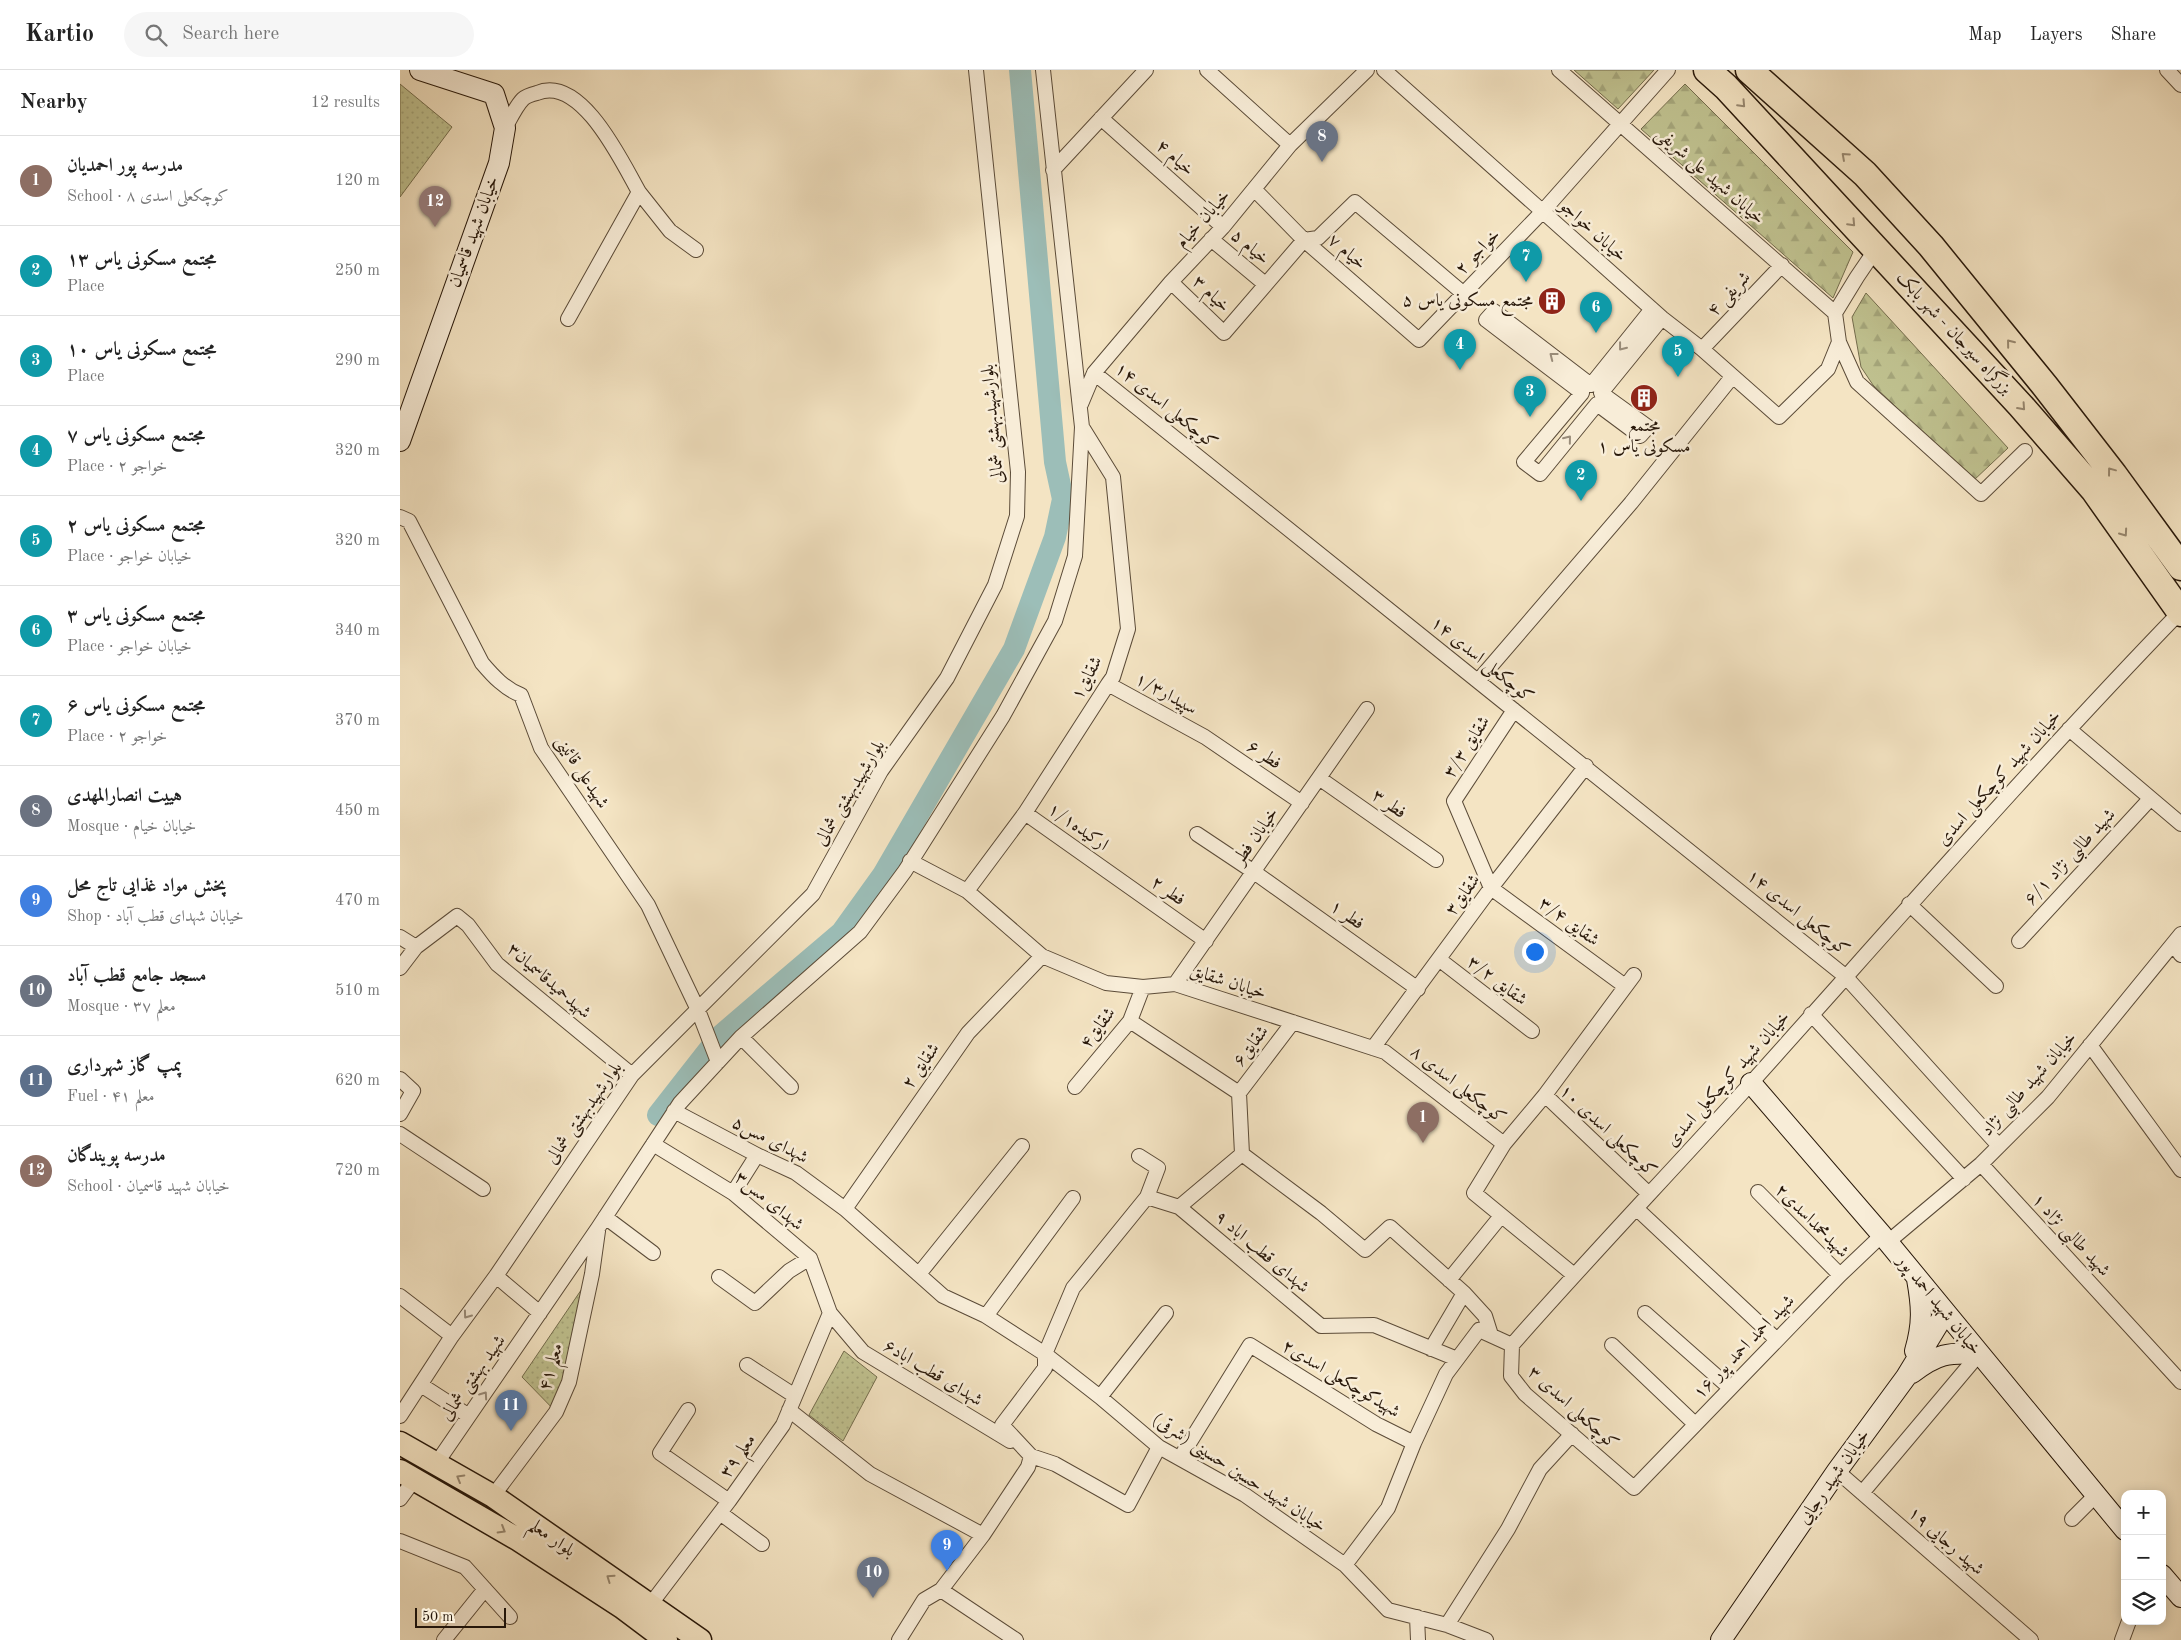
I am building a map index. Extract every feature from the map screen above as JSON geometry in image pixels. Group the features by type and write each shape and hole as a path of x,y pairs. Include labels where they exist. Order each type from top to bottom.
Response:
{"highway":[{"name":"بزرگراه سیرجان - شهر بابک","path":"1707,70 1726,87 2021,406 2094,490 2180,612"},
{"name":"بزرگراه سیرجان - شهر بابک","path":"1749,70 1865,174 1931,246 2045,386 2181,567"},
{"path":"1899,275 1931,246"}],"main road":[{"name":"بلوار معلم","path":"400,1443 492,1496 635,1602 666,1640"},
{"name":"بلوار معلم","path":"407,1476 700,1640"}],"street":[{"name":"خیابان شهید قاسمیان","path":"400,441 499,163 505,128 494,94 420,70"},
{"name":"بلوارشهیدبهشتی شمالی","path":"400,1416 452,1336 496,1276 632,1075 813,894 881,771 947,678 996,584 1017,516 1018,472 976,70"},
{"path":"496,1276 536,1310 601,1222 674,1111 741,1037 860,932 910,861 1003,716 1055,621 1075,556 1082,426 1043,70"},
{"path":"1053,170 1146,70"},
{"path":"1207,70 1290,145"},
{"name":"خیابان خیام","path":"1081,404 1094,373 1171,282 1223,227 1290,145 1367,70"},
{"name":"خیابان خواجو","path":"1384,70 1657,314 1702,349 1779,417 1828,369 1839,342"},
{"name":"خیابان شهید علی شریفی","path":"1559,70 1836,313"},
{"name":"خواجو ۲","path":"1419,340 1543,211 1668,70"},
{"path":"2167,70 2181,85"},
{"path":"505,128 523,98 544,90 566,93 583,106 609,138 639,192 670,231 696,250"},
{"name":"خیام ۴","path":"1101,118 1223,227"},
{"name":"خیام ۷","path":"1254,189 1304,240 1419,340"},
{"path":"568,319 639,192"},
{"path":"1265,284 1304,240 1318,238 1355,202 1464,294"},
{"name":"خیام ۵","path":"1212,239 1265,284"},
{"path":"1876,249 1836,313 1839,342 1857,382 1981,494 2026,451"},
{"name":"شریفی ۴","path":"1702,349 1782,265"},
{"name":"خیام ۳","path":"1171,282 1224,333 1265,284"},
{"path":"1593,394 1524,462 1540,474 1593,394 1657,314"},
{"path":"1490,316 1644,432"},
{"name":"کوچکعلی اسدی ۱۴","path":"1094,373 1846,976 1999,1146"},
{"path":"1478,681 1631,503 1732,377"},
{"name":"شقایق۱","path":"967,891 1025,813 1113,677 1128,629 1113,477 1082,426"},
{"name":"شهیدعلی قائینی","path":"400,517 409,521 482,663 496,679 521,696 541,748 648,905 698,1010 718,1062"},
{"name":"خیابان شهید کوچکعلی اسدی","path":"1512,1345 1574,1275 1637,1209 1909,904 2069,729 2180,612"},
{"name":"سپیدار۱/۳","path":"1108,684 1205,737"},
{"name":"خیابان فطر","path":"1175,984 1367,709"},
{"name":"شقایق ۳/۳","path":"1491,888 1454,802 1514,710"},
{"path":"2069,729 2181,824"},
{"name":"فطر ۶","path":"1205,737 1302,803"},
{"name":"شقایق۳","path":"1379,1050 1418,989 1491,888 1586,766"},
{"name":"فطر ۳","path":"1319,778 1436,860"},
{"name":"شهید طالبی نژاد ۶/۱","path":"2019,941 2150,799"},
{"name":"ارکیده۱/۱","path":"1025,813 1109,872"},
{"name":"فطر ۱","path":"1197,834 1254,872 1418,989"},
{"name":"خیابان شقایق","path":"910,861 967,891 1042,956 1106,983 1143,987 1175,984 1379,1050"},
{"name":"فطر ۲","path":"1109,872 1206,941"},
{"name":"شقایق ۳/۴","path":"1491,888 1630,980 1545,1095"},
{"path":"1909,904 1996,986"},
{"name":"شهیدحمیدقاسمیان۳","path":"416,947 457,916 468,924 497,964 632,1075"},
{"path":"400,937 416,947 400,968"},
{"name":"خیابان شهید طالبی نژاد","path":"1885,1238 1964,1179 2048,1097 2090,1045 2178,944"},
{"name":"شقایق ۲","path":"845,1209 968,1033 1042,956"},
{"name":"شقایق ۳/۲","path":"1440,960 1532,1031"},
{"name":"شقایق۴","path":"1075,1087 1130,1021 1143,987"},
{"path":"1811,1014 1964,1179"},
{"path":"1130,1021 1239,1093 1242,1154 1365,1250 1390,1227 1464,1293 1485,1316 1491,1335"},
{"name":"شقایق۶","path":"1239,1093 1293,1022"},
{"path":"741,1037 791,1087"},
{"path":"2090,1045 2181,1170"},
{"name":"کوچکعلی اسدی ۸","path":"1379,1050 1504,1144 1474,1193 1574,1275"},
{"path":"400,1079 413,1091 400,1114"},
{"name":"خیابان شهید احمد پور","path":"1751,1082 1885,1238 2121,1525"},
{"name":"کوچکعلی اسدی ۱۰","path":"1504,1144 1545,1095 1649,1194"},
{"name":"شهدای مس۵","path":"674,1111 757,1155 796,1173 845,1209 919,1274"},
{"path":"400,1134 483,1189"},
{"name":"شهدای مس۳","path":"653,1144 733,1193 810,1258 830,1313"},
{"path":"919,1274 1022,1146"},
{"path":"1147,1197 1179,1207 1242,1154"},
{"path":"733,1193 757,1155"},
{"path":"1139,1156 1158,1168 1147,1197 1073,1288 1045,1354 1045,1368 1002,1425 1030,1454 1055,1464 1128,1505 1159,1447"},
{"name":"شهید طالبی نژاد ۱","path":"1981,1164 2181,1382"},
{"name":"شهیدمحمداسدی۲","path":"1758,1192 1840,1275"},
{"path":"986,1316 1073,1198"},
{"name":"شهدای قطب اباد ۹","path":"1179,1207 1321,1326 1374,1325 1431,1349"},
{"path":"1637,1209 1777,1340"},
{"path":"1449,1280 1501,1216"},
{"path":"601,1222 653,1252"},
{"name":"معلم ۴۱","path":"492,1496 556,1412 568,1382 592,1274 601,1222"},
{"name":"شهید احمد احمد پور ۱۶","path":"1634,1488 1840,1275 1885,1238"},
{"path":"719,1277 755,1303 789,1271 810,1258"},
{"name":"خیابان شهید حسین حسینی (شرقی)","path":"919,1274 943,1296 986,1316 1045,1354 1159,1447 1245,1495 1345,1565 1388,1610 1447,1625 1486,1640"},
{"path":"1906,1377 1921,1330 1921,1303 1916,1278"},
{"path":"1457,1359 1431,1349 1464,1293"},
{"path":"400,1296 452,1336"},
{"name":"شهید بهشتی شمالی","path":"436,1464 470,1416 536,1310"},
{"name":"معلم ۳۹","path":"635,1602 720,1513 783,1424 830,1313"},
{"name":"شهدای قطب اباد۶","path":"830,1313 863,1352 1030,1454"},
{"path":"1100,1397 1166,1313"},
{"path":"1646,1313 1730,1388"},
{"name":"خیابان شهید رجایی","path":"1721,1640 1836,1471 1906,1377 1945,1313"},
{"path":"1345,1565 1388,1508 1414,1443 1446,1374 1479,1330 1512,1345"},
{"name":"شهیدکوچکعلی اسدی۲","path":"1180,1458 1250,1345 1376,1424 1414,1443"},
{"name":"کوچکعلی اسدی ۳","path":"1512,1345 1510,1376 1525,1394 1634,1488"},
{"path":"1612,1345 1695,1424"},
{"path":"1906,1377 1928,1361 1943,1354 1979,1354"},
{"path":"1862,1493 1979,1354"},
{"path":"747,1365 795,1396"},
{"path":"421,1386 470,1416"},
{"path":"688,1410 660,1453 729,1501"},
{"path":"789,1410 870,1474 983,1535"},
{"path":"1447,1625 1508,1529 1540,1469 1572,1434"},
{"path":"900,1640 924,1600 941,1590 983,1535 1028,1467 1030,1454"},
{"name":"شهید رجایی ۱۹","path":"1836,1471 2031,1640"},
{"path":"400,1499 407,1476"},
{"path":"2072,1520 2096,1495"},
{"path":"720,1513 762,1544"},
{"path":"400,1541 466,1567 510,1617"},
{"path":"444,1640 485,1589"},
{"path":"941,1590 1016,1640"},
{"path":"1417,1617 1418,1640"},
{"path":"2122,1640 2128,1625"}],"green space":[{"path":"1574,70 1654,70 1618,109"},
{"path":"400,84 452,127 400,197"},
{"path":"1685,84 1853,252 1833,298 1641,129"},
{"path":"1866,293 2008,448 1973,481 1873,385 1861,367 1852,317"},
{"path":"592,1274 561,1417 522,1377"},
{"path":"844,1351 877,1377 843,1441 809,1415"}],"waterway":[{"path":"658,1115 719,1037 842,932 883,875 1014,649 1055,537 1063,499 1055,462 1020,70"}],"place":[{"name":"هییت انصارالمهدی","path":"1322,162"},
{"name":"مدرسه پویندگان","path":"435,227"},
{"name":"مجتمع مسکونی یاس ۶","path":"1526,282"},
{"name":"مجتمع مسکونی یاس ۵","path":"1552,301"},
{"name":"مجتمع مسکونی یاس ۳","path":"1596,333"},
{"name":"مجتمع مسکونی یاس ۷","path":"1460,370"},
{"name":"مجتمع مسکونی یاس ۲","path":"1678,377"},
{"name":"مجتمع مسکونی یاس ۱","path":"1644,398"},
{"name":"مجتمع مسکونی یاس ۱۰","path":"1530,417"},
{"name":"مجتمع مسکونی یاس ۱۳","path":"1581,501"},
{"name":"مدرسه پور احمدیان","path":"1423,1143"},
{"name":"پمپ گاز شهرداری","path":"511,1431"},
{"name":"پخش مواد غذایی تاج محل","path":"947,1571"},
{"name":"مسجد جامع قطب آباد","path":"873,1598"}]}
